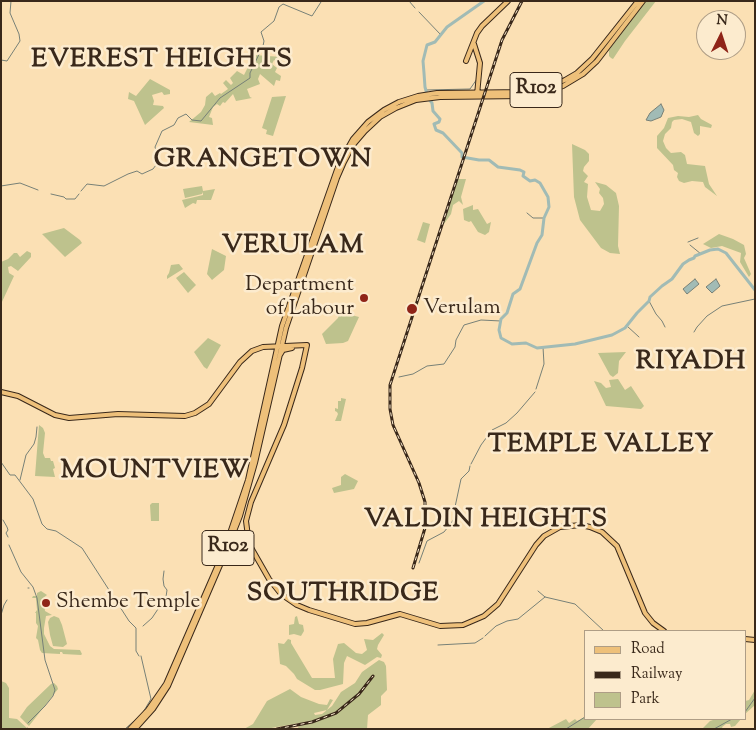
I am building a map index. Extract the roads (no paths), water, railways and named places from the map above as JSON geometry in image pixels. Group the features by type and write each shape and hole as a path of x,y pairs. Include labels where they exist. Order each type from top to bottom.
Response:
{"main road":[{"path":"466,61 477,33 508,1"},
{"name":"R102","path":"417,98 448,97 487,92 526,92 552,86 577,73 601,52 638,1"},
{"name":"R102","path":"135,729 154,709 168,686 228,549 240,516 255,463 280,340 337,178 350,150 360,136 377,120 417,98 445,92 524,96 553,90 578,78 643,1"},
{"path":"474,44 480,62 477,94"},
{"path":"478,83 480,89 487,92"},
{"path":"466,92 474,89 478,83"},
{"path":"1,392 18,396 55,415 69,418 118,414 186,416 195,413 209,404 240,362 252,351 274,345 280,340 285,345 291,347 307,346"},
{"path":"246,356 269,348 307,346"},
{"path":"307,346 284,425 251,502 246,521 249,544 269,580 282,594 297,605 308,610 355,624 368,623 400,614 440,626 467,624 484,616 498,604 536,545 544,536 560,527 582,525 602,532 616,546 645,613 663,630"},
{"path":"262,347 278,348"},
{"path":"277,362 282,351 291,347"},
{"path":"269,348 274,356"},
{"name":"R102","path":"130,729 151,706 166,684 224,551 248,480 274,356 278,348"},
{"path":"299,348 303,349 305,355"}],"water":[{"path":"661,104 664,110 661,117 651,121 646,120 650,113"},
{"path":"695,279 699,284 687,294 683,289"},
{"path":"716,279 720,286 712,293 706,287"}],"waterway":[{"path":"1,60 7,61 20,41 10,13 11,1"},
{"path":"409,1 415,8"},
{"path":"484,1 447,27 435,42 427,45 423,61 428,98 432,103 433,111 440,119 439,122 434,124 436,130 443,133 462,153 462,157 489,160 498,167 520,170 524,172 523,176 530,181 535,180 540,183 548,197 549,207 544,218 542,235 537,243 520,289 513,294 507,313 501,319 499,330 501,338 512,344 526,343 537,348 575,344 612,335 625,328 649,301 650,297 672,279 683,264 695,256 710,250 718,249 726,253 755,290"},
{"path":"81,191 87,184 104,186 128,174 137,171 142,174 153,169 159,161 155,147 162,131 174,125 178,118 186,114 192,120 201,121 220,98 250,78 250,73 263,46 264,41 261,32 274,21 279,7 283,4 312,16 321,2"},
{"path":"419,12 441,35"},
{"path":"426,90 470,89 477,79"},
{"path":"1,186 20,183 38,190"},
{"path":"51,194 66,199 75,199 79,194"},
{"path":"527,213 533,218 544,218"},
{"path":"688,242 698,238"},
{"path":"690,245 701,254"},
{"path":"694,332 707,316 722,306 755,299"},
{"path":"649,301 665,327"},
{"path":"399,377 413,374 427,366 444,364 455,347 456,340 464,325 481,320 501,321"},
{"path":"627,326 639,337"},
{"path":"536,389 544,364 543,347"},
{"path":"471,464 492,430 506,423 535,392"},
{"path":"20,480 26,455 34,444 37,427"},
{"path":"1,462 10,475 15,475 33,499 42,524 47,529 56,531 82,548 129,621 136,628 136,651 139,656"},
{"path":"455,507 461,479 469,471 470,466"},
{"path":"450,525 455,517 453,509"},
{"path":"3,520 8,530 6,533 8,537"},
{"path":"419,563 427,541 444,532 448,527"},
{"path":"9,545 21,572 33,587 37,598 45,660 55,690 45,706 28,723"},
{"path":"143,626 152,618 166,597 167,590 163,579 164,571"},
{"path":"538,591 545,597 575,604 603,630"},
{"path":"485,636 496,626 518,619 545,597"},
{"path":"1,615 7,600"},
{"path":"438,645 475,643 483,638"},
{"path":"125,729 142,714 151,699 141,656"},
{"path":"746,711 755,698"},
{"path":"566,729 584,718"},
{"path":"714,729 730,720"}],"railway":[{"path":"413,568 425,528 425,502 419,483 393,425 390,409 390,385 502,40 522,1"},
{"path":"277,729 312,722 336,713 359,694 373,676"}],"place":[{"name":"Department of Labour","path":"364,298"},
{"name":"Verulam","path":"412,309"},
{"name":"Shembe Temple","path":"46,603"}],"district":[{"name":"EVEREST HEIGHTS","path":"162,62"},
{"name":"GRANGETOWN","path":"263,162"},
{"name":"VERULAM","path":"293,248"},
{"name":"RIYADH","path":"691,364"},
{"name":"TEMPLE VALLEY","path":"601,447"},
{"name":"MOUNTVIEW","path":"155,473"},
{"name":"VALDIN HEIGHTS","path":"486,522"},
{"name":"SOUTHRIDGE","path":"343,596"}]}
